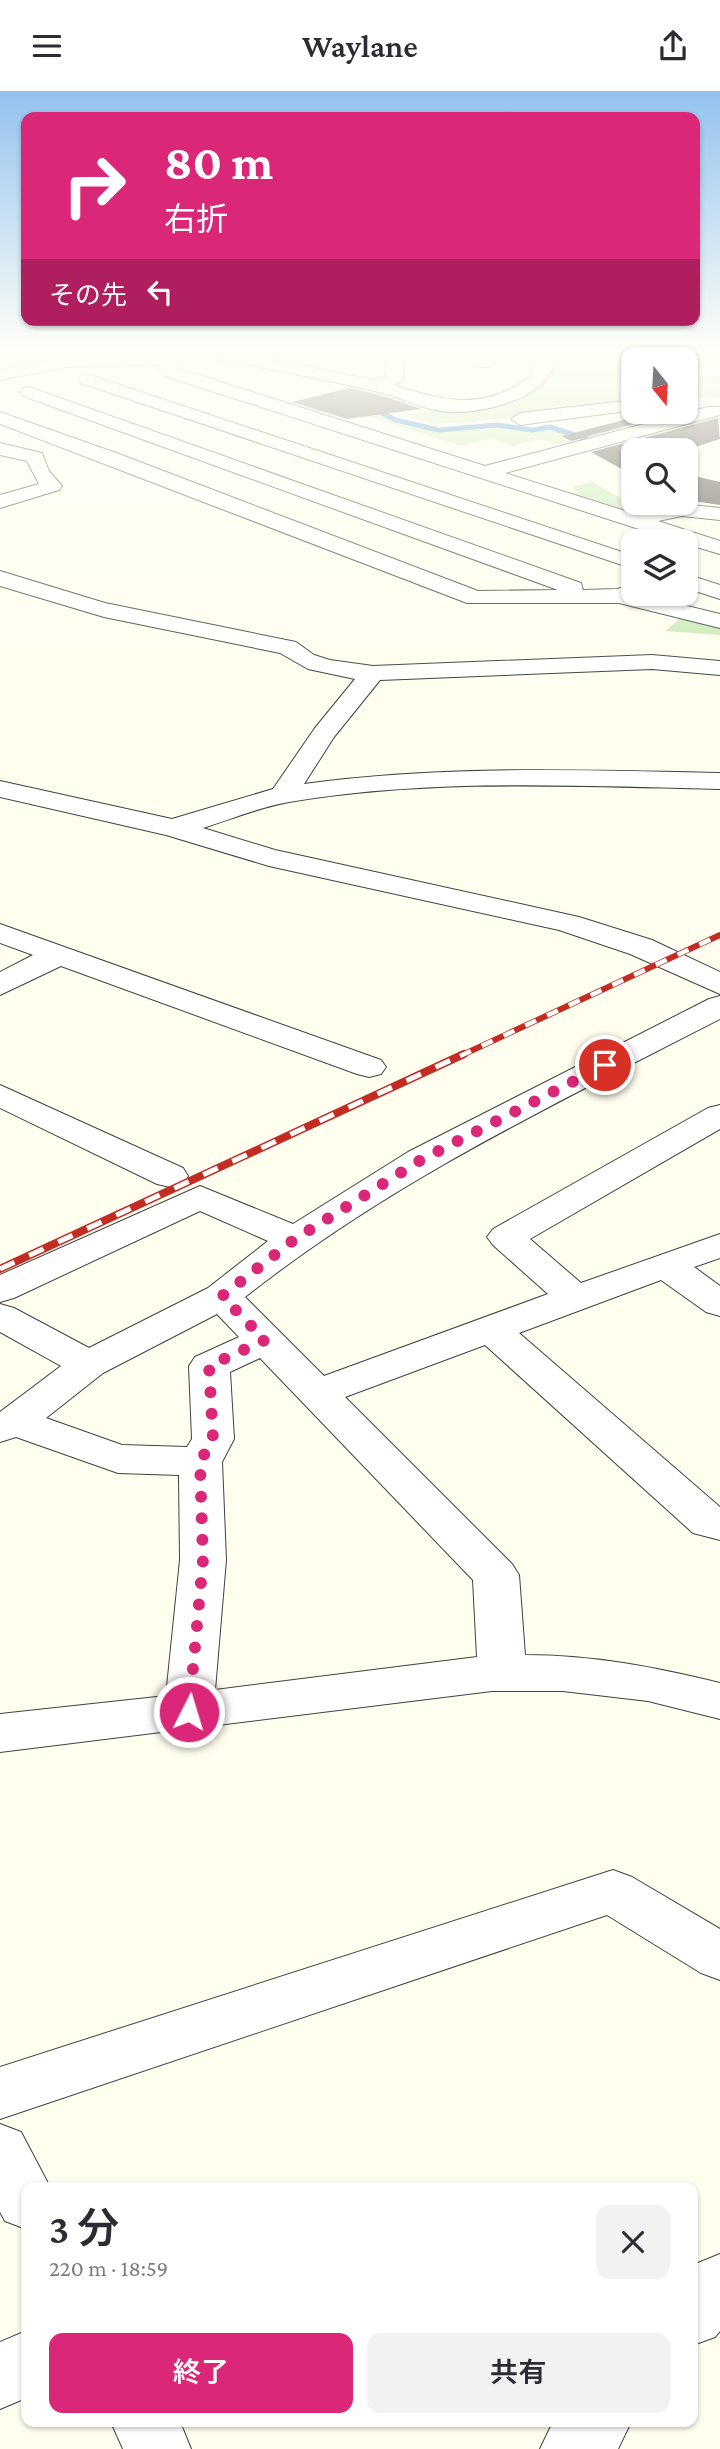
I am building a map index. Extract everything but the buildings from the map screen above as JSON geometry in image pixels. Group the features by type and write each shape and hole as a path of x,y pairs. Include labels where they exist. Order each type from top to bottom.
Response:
{"street":[{"path":"0,502 52,486 40,472 37,463"},
{"path":"125,463 282,526 475,598 621,594"},
{"path":"230,463 592,595"},
{"path":"337,463 621,559"},
{"path":"453,463 720,548"},
{"path":"257,533 518,463"},
{"path":"698,501 710,494"},
{"path":"698,512 720,515"},
{"path":"637,520 660,515"},
{"path":"698,569 720,561"},
{"path":"0,578 24,588 108,609 288,647 312,662 373,673 652,662 720,668"},
{"path":"698,585 720,592"},
{"path":"668,606 720,621"},
{"path":"282,795 324,733 373,673"},
{"path":"173,828 282,795 362,784 516,776 720,781"},
{"path":"0,789 173,828 269,857 568,923 642,947 720,984"},
{"path":"0,933 369,1067"},
{"path":"0,985 59,954"},
{"path":"7,1425 89,1364 222,1296 295,1239 421,1160 720,1006"},
{"path":"0,1095 170,1176"},
{"path":"575,1299 506,1237 720,1115"},
{"path":"0,1290 200,1197 295,1239"},
{"path":"319,1392 720,1245"},
{"path":"666,1265 720,1304"},
{"path":"222,1296 496,1575 502,1674"},
{"path":"0,1316 89,1364"},
{"path":"491,1329 709,1522 720,1525"},
{"path":"189,1712 203,1560 200,1462 213,1439 209,1366 265,1340"},
{"path":"7,1425 118,1459 200,1462"},
{"path":"0,1733 189,1712 386,1684 502,1674 563,1673 648,1683 720,1701"},
{"path":"0,2093 612,1892 718,1952"},
{"path":"0,2151 21,2191"},
{"path":"698,2309 720,2284"},
{"path":"0,2377 21,2366"},
{"path":"147,2427 158,2449"},
{"path":"573,2449 593,2427"}],"green space":[{"path":"592,482 621,498 621,513 569,496 577,492 572,487"},
{"path":"683,616 720,625 720,635 665,631"}],"railway":[{"path":"460,1056 720,935"},
{"path":"0,1269 464,1054"}],"route":[{"path":"189,1712 203,1560 200,1462 213,1439 209,1366 265,1340 222,1296 295,1239 421,1160 605,1065"}]}
